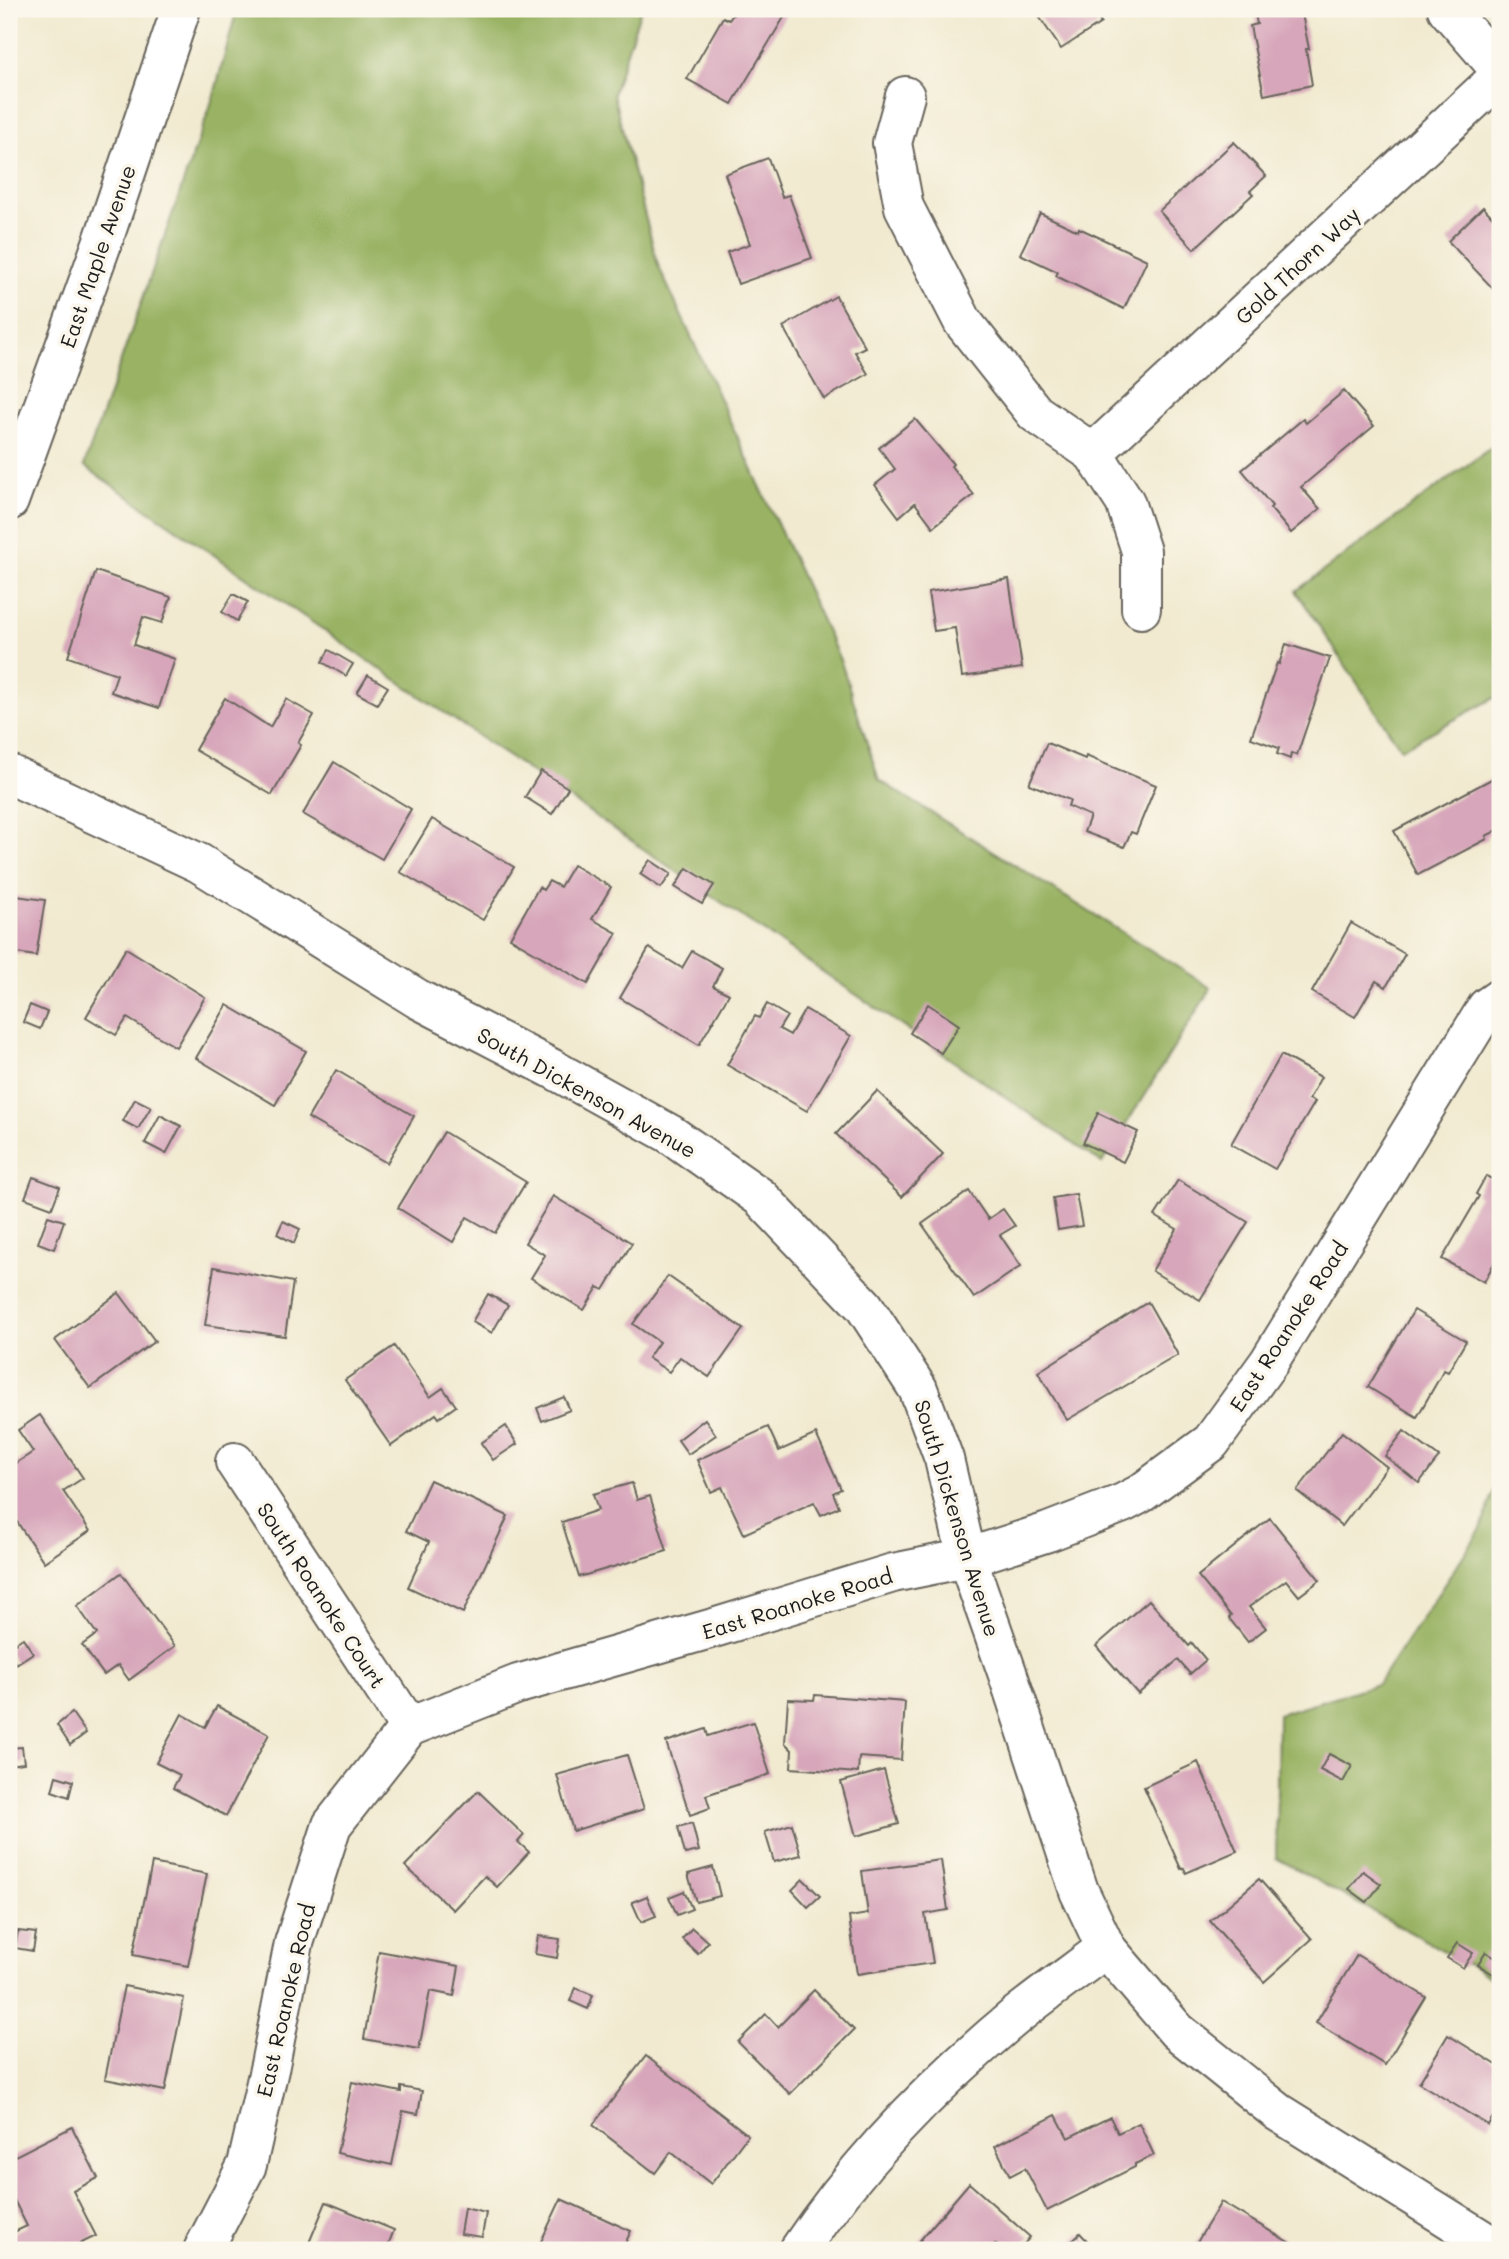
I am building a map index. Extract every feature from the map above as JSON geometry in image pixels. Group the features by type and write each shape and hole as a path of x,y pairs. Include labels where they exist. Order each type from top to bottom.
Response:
{"street":[{"name":"East Maple Avenue","path":"9,501 104,239 181,9"},
{"path":"1447,9 1500,70"},
{"name":"Gold Thorn Way","path":"1093,453 1500,76"},
{"path":"905,96 892,143 904,208 963,322 1035,413 1093,453 1125,502 1141,551 1140,609"},
{"name":"South Dickenson Avenue","path":"9,774 199,863 418,999 670,1134 761,1197 864,1306 918,1389 944,1458 967,1558 1079,1891 1106,1948 1177,2031 1278,2112 1496,2249"},
{"name":"East Roanoke Road","path":"203,2250 247,2165 294,1943 332,1825 409,1727 518,1685 893,1573 967,1558 1048,1532 1140,1494 1211,1442 1269,1362 1487,1007 1500,998"},
{"name":"South Roanoke Court","path":"235,1462 409,1727"},
{"path":"799,2250 873,2155 941,2083 1017,2015 1106,1948"}],"green space":[{"path":"237,9 641,9 613,94 658,265 841,662 879,780 1211,988 1102,1163 84,466 214,95"},
{"path":"1500,441 1500,695 1401,749 1296,591"},
{"path":"1500,1473 1500,1984 1276,1858 1278,1714 1378,1684 1481,1529"}],"building":[{"path":"726,9 789,9 732,104 687,79 723,17 729,20 734,13"},
{"path":"1034,9 1092,9 1101,23 1061,49"},
{"path":"1254,9 1301,9 1309,49 1306,49 1312,85 1264,95 1250,26 1257,24"},
{"path":"1234,142 1266,176 1250,191 1253,194 1194,249 1159,211"},
{"path":"768,158 782,197 789,195 812,258 738,284 727,252 750,244 725,174"},
{"path":"1483,207 1500,225 1500,296 1448,241"},
{"path":"1040,213 1147,260 1124,309 1056,276 1058,272 1020,254"},
{"path":"836,296 865,347 855,352 868,374 824,399 783,327"},
{"path":"1344,391 1374,426 1301,487 1320,509 1291,533 1242,470 1303,419 1306,423"},
{"path":"915,419 953,464 951,466 974,495 933,527 915,503 899,517 875,485 895,469 879,448"},
{"path":"96,571 171,597 162,623 143,617 134,645 175,659 159,708 111,692 117,674 68,657"},
{"path":"1009,579 1022,668 962,677 955,628 934,631 928,592"},
{"path":"233,594 248,602 237,621 222,612"},
{"path":"1286,644 1330,658 1297,755 1291,753 1290,759 1277,754 1279,748 1251,738"},
{"path":"329,650 353,664 346,676 322,662"},
{"path":"368,675 388,687 377,704 357,693"},
{"path":"225,698 270,727 286,699 314,715 298,743 301,745 272,795 195,750"},
{"path":"1047,743 1156,785 1136,834 1131,832 1124,847 1084,832 1090,816 1068,806 1070,800 1029,784"},
{"path":"334,762 411,809 382,859 303,814"},
{"path":"541,771 568,788 552,814 525,797"},
{"path":"1499,775 1500,829 1486,836 1487,839 1418,875 1394,831"},
{"path":"432,819 514,867 483,920 400,872"},
{"path":"650,860 671,874 661,888 640,874"},
{"path":"573,865 611,887 592,919 617,933 588,984 510,938 539,887 543,890 549,881 560,887"},
{"path":"687,868 714,885 702,904 675,887"},
{"path":"9,895 45,900 36,956 9,952"},
{"path":"1351,923 1405,954 1386,987 1376,981 1355,1017 1312,992"},
{"path":"126,948 205,997 176,1047 127,1018 116,1035 86,1017"},
{"path":"649,948 682,968 692,951 722,968 713,986 729,994 699,1045 620,998"},
{"path":"767,1004 787,1016 779,1029 790,1035 805,1009 851,1036 807,1111 727,1065 755,1016 759,1018"},
{"path":"928,1004 959,1025 941,1053 910,1033"},
{"path":"30,1005 47,1012 40,1029 23,1022"},
{"path":"227,1005 306,1051 275,1105 196,1058"},
{"path":"1281,1055 1321,1077 1309,1099 1315,1102 1275,1169 1231,1144"},
{"path":"336,1070 414,1116 387,1163 308,1118"},
{"path":"877,1091 943,1154 902,1197 836,1134"},
{"path":"135,1099 151,1107 138,1129 123,1121"},
{"path":"1098,1113 1138,1132 1123,1162 1083,1143"},
{"path":"160,1115 181,1126 166,1154 145,1143"},
{"path":"444,1132 526,1182 495,1233 467,1217 453,1242 398,1208"},
{"path":"1486,1176 1500,1183 1500,1252 1484,1282 1442,1259 1479,1196 1476,1194"},
{"path":"33,1177 60,1187 52,1208 25,1198"},
{"path":"1178,1180 1248,1222 1200,1300 1152,1271 1177,1229 1155,1216"},
{"path":"969,1191 988,1219 1003,1209 1015,1226 1000,1235 1021,1266 974,1298 922,1224"},
{"path":"1076,1194 1082,1226 1058,1230 1053,1198"},
{"path":"553,1196 632,1243 604,1290 598,1287 584,1310 531,1278 545,1255 525,1243"},
{"path":"48,1216 64,1221 54,1249 38,1243"},
{"path":"283,1221 300,1229 294,1243 277,1234"},
{"path":"214,1267 293,1282 285,1336 205,1325"},
{"path":"668,1276 743,1329 709,1377 680,1357 669,1372 648,1358 659,1342 633,1324"},
{"path":"119,1293 155,1341 90,1388 55,1340"},
{"path":"488,1294 508,1305 492,1333 472,1322"},
{"path":"1148,1302 1178,1355 1067,1420 1038,1372"},
{"path":"1414,1310 1466,1341 1448,1372 1444,1370 1417,1417 1368,1387"},
{"path":"394,1346 430,1397 443,1388 456,1406 439,1418 436,1414 391,1446 345,1380"},
{"path":"564,1397 570,1410 542,1421 537,1408"},
{"path":"40,1415 83,1478 63,1491 90,1531 44,1562 9,1510 9,1468 33,1452 18,1430"},
{"path":"705,1419 716,1435 688,1454 678,1440"},
{"path":"506,1426 517,1444 493,1460 481,1443"},
{"path":"768,1427 779,1451 816,1434 841,1489 833,1493 839,1507 821,1515 814,1502 744,1534 722,1487 711,1492 697,1460"},
{"path":"1404,1431 1439,1457 1419,1483 1385,1456"},
{"path":"1342,1432 1387,1467 1342,1526 1297,1491"},
{"path":"430,1480 508,1516 463,1613 408,1587 429,1542 406,1531"},
{"path":"632,1483 637,1500 650,1496 667,1551 579,1577 562,1522 598,1510 593,1494"},
{"path":"1270,1518 1320,1580 1299,1596 1286,1580 1249,1607 1266,1628 1248,1642 1229,1618 1231,1616 1198,1576"},
{"path":"121,1573 175,1646 129,1680 118,1665 104,1675 82,1645 97,1634 77,1606"},
{"path":"1149,1600 1189,1646 1192,1643 1206,1660 1190,1674 1178,1660 1138,1694 1096,1646"},
{"path":"23,1638 33,1653 16,1664 9,1653 9,1647"},
{"path":"815,1695 905,1702 901,1760 859,1757 858,1773 791,1768 792,1750 785,1743 788,1699 814,1700"},
{"path":"217,1706 269,1734 226,1816 173,1788 180,1775 156,1763 182,1714 205,1727"},
{"path":"72,1713 86,1733 70,1745 57,1725"},
{"path":"753,1722 770,1774 706,1795 710,1808 690,1815 666,1742 706,1729 708,1736"},
{"path":"22,1747 24,1763 9,1765 9,1748"},
{"path":"1329,1754 1352,1766 1343,1782 1320,1770"},
{"path":"627,1755 644,1809 573,1831 557,1775"},
{"path":"1198,1762 1237,1851 1186,1873 1184,1868 1181,1869 1144,1787"},
{"path":"884,1770 899,1824 856,1836 841,1782"},
{"path":"56,1776 73,1781 69,1797 52,1791"},
{"path":"478,1791 524,1835 518,1842 529,1852 497,1887 485,1876 453,1910 405,1866"},
{"path":"692,1823 699,1851 685,1854 678,1827"},
{"path":"792,1824 801,1855 774,1862 765,1832"},
{"path":"941,1860 948,1910 925,1914 933,1963 857,1974 849,1917 868,1914 862,1871"},
{"path":"152,1863 207,1874 188,1966 133,1955"},
{"path":"713,1867 720,1896 696,1902 688,1874"},
{"path":"1363,1871 1381,1884 1367,1902 1349,1889"},
{"path":"803,1879 820,1896 808,1907 792,1890"},
{"path":"1259,1879 1312,1939 1264,1982 1210,1921"},
{"path":"684,1891 692,1909 677,1915 669,1897"},
{"path":"647,1896 656,1916 641,1922 632,1902"},
{"path":"692,1928 708,1942 698,1954 682,1939"},
{"path":"18,1931 36,1933 33,1951 15,1948"},
{"path":"538,1936 560,1939 557,1958 535,1954"},
{"path":"1457,1943 1473,1953 1463,1968 1447,1958"},
{"path":"379,1951 459,1966 454,1996 430,1991 419,2049 364,2039"},
{"path":"1486,1952 1500,1961 1500,1978 1478,1965"},
{"path":"1357,1955 1426,1997 1385,2065 1316,2023"},
{"path":"124,1986 184,1998 165,2091 105,2079"},
{"path":"576,1988 593,1995 588,2009 570,2001"},
{"path":"814,1990 854,2030 790,2094 738,2042 766,2014 778,2027"},
{"path":"1448,2035 1500,2067 1500,2106 1488,2125 1419,2083"},
{"path":"646,2056 748,2135 711,2184 671,2152 655,2173 593,2125"},
{"path":"352,2082 401,2092 401,2087 422,2091 418,2114 403,2111 392,2165 337,2153"},
{"path":"1056,2115 1068,2138 1110,2117 1118,2133 1139,2123 1154,2155 1047,2211 1025,2168 1010,2176 995,2146"},
{"path":"72,2127 98,2178 73,2191 96,2236 67,2250 18,2250 10,2234 27,2226 9,2190 9,2159"},
{"path":"969,2183 1030,2237 1019,2250 1002,2250 995,2244 990,2250 922,2250 916,2245"},
{"path":"561,2199 631,2231 622,2250 537,2250"},
{"path":"326,2202 394,2230 386,2250 306,2250"},
{"path":"1221,2202 1302,2250 1193,2249"},
{"path":"464,2208 486,2213 482,2237 460,2234"},
{"path":"1080,2233 1094,2248 1070,2250 1066,2246"}]}
